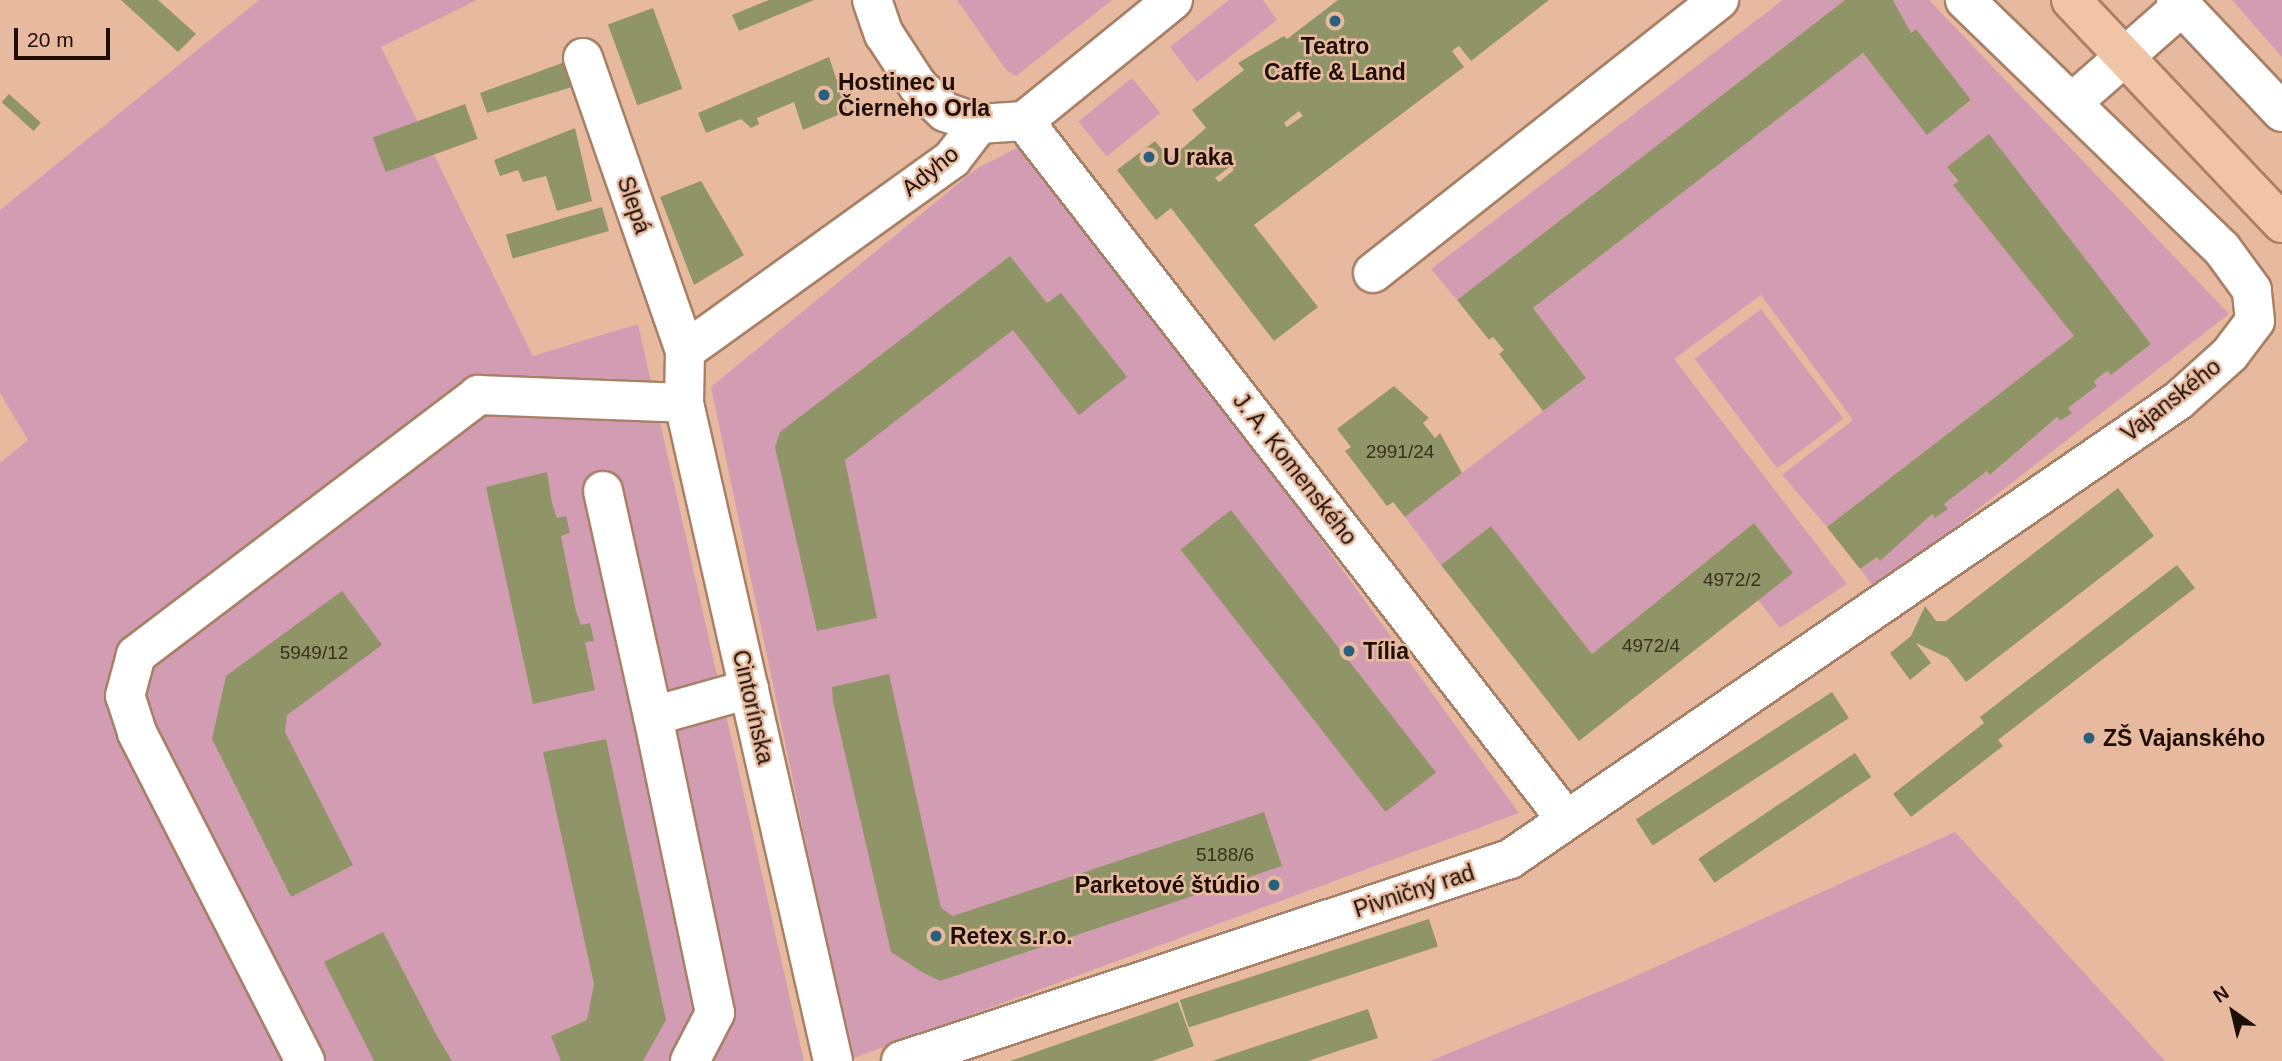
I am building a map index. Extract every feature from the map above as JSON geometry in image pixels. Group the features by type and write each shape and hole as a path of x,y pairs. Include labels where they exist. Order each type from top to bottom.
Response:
{"main road":[{"path":"2071,0 2282,223"}],"street":[{"path":"872,0 884,34 918,86 945,112 979,124 1024,121 1173,0"},
{"path":"1373,273 1719,0"},
{"name":"Vajanského","path":"1872,610 2179,400 2230,354 2255,321 2252,290 2222,249 2074,101 1965,0"},
{"path":"2074,101 2179,3 2282,112"},
{"name":"Slepá","path":"583,58 685,351"},
{"name":"J. A. Komenského","path":"1024,121 1565,818"},
{"name":"Adyho","path":"685,351 952,159 979,124"},
{"name":"Cintorínska","path":"685,351 684,403 833,1061"},
{"path":"305,1061 137,732 125,696 136,655 478,395 684,403"},
{"path":"603,491 715,1013 690,1061"},
{"name":"Pivničný rad","path":"901,1061 1510,859 1565,818 1872,610"},
{"path":"653,716 749,689"}],"shaded area":[{"path":"259,0 477,0 381,47 533,356 638,324 804,1061 0,1061 0,463 28,440 0,393 0,210"},
{"path":"957,0 1112,0 1016,76 1006,70"},
{"path":"1229,0 1263,0 1277,20 1197,82 1170,47"},
{"path":"1783,0 1845,0 1457,300 1431,269"},
{"path":"1893,0 1929,0 2229,314 1875,589 1860,569 1877,557 1880,560 1932,514 1935,518 1947,509 1944,504 1987,471 1991,475 2057,417 2060,421 2071,413 2068,408 2097,386 2094,381 2107,371 2111,375 2151,344 1989,135 1947,167 1957,181 1953,185 2074,336 1827,527 1782,475 1853,420 1761,295 1674,359 1847,584 1780,628 1758,600 1793,573 1754,523 1592,654 1491,526 1441,565 1405,517 1586,378 1533,308 1863,53 1927,134 1971,101 1916,29 1911,33"},
{"path":"2232,0 2282,0 2282,57"},
{"path":"1132,78 1160,113 1107,156 1078,121"},
{"path":"1031,141 1519,813 851,1059 711,387 976,169"},
{"path":"1761,309 1843,418 1777,468 1695,359"},
{"path":"1955,832 2165,1061 1430,1061 1620,983"}],"building":[{"path":"121,0 158,0 196,34 178,52"},
{"path":"769,0 814,0 739,31 732,15"},
{"path":"1338,0 1549,0 1471,61 1459,46 1452,51 1464,67 1254,225 1318,307 1274,341 1171,208 1156,220 1117,170 1155,141 1170,159 1206,128 1192,110 1244,70 1238,63 1284,36 1287,39","holes":["1299,111 1303,116 1287,127 1284,123","1231,166 1234,170 1219,182 1215,178"]},
{"path":"1845,0 1893,0 1911,33 1916,29 1971,100 1927,135 1863,53 1533,308 1586,378 1543,411 1499,354 1504,350 1493,337 1489,340 1457,300"},
{"path":"653,8 682,89 637,105 608,24"},
{"path":"829,57 847,111 803,130 794,102 757,118 759,124 751,128 741,119 706,133 698,113"},
{"path":"565,62 572,87 487,113 480,93"},
{"path":"9,94 41,123 34,131 2,102"},
{"path":"465,104 478,139 386,172 373,138"},
{"path":"575,128 592,201 557,211 546,176 523,182 518,170 500,176 494,160"},
{"path":"1989,134 2151,344 2111,375 2107,371 2094,381 2097,386 2068,408 2072,413 2060,421 2057,417 1990,475 1987,471 1944,504 1948,509 1935,518 1932,514 1880,561 1877,557 1860,569 1827,527 2074,336 1953,185 1958,181 1947,167"},
{"path":"701,181 744,255 694,285 660,197"},
{"path":"602,207 609,231 513,259 506,235"},
{"path":"1010,256 1047,303 1061,293 1127,377 1079,415 1013,330 845,460 877,618 817,631 775,447 780,432"},
{"path":"1394,386 1429,418 1423,423 1435,438 1440,433 1462,473 1405,517 1393,502 1387,506 1345,451 1351,447 1337,429"},
{"path":"547,472 557,518 566,516 570,533 561,536 576,611 581,625 590,623 594,641 585,642 595,690 533,704 486,487"},
{"path":"2118,488 2154,536 1966,682 1948,658 1916,643 1931,663 1910,680 1890,653 1911,636 1925,606 1936,621 1946,621"},
{"path":"1231,510 1436,772 1386,812 1181,549"},
{"path":"1754,523 1793,573 1579,741 1441,565 1491,526 1592,654"},
{"path":"2177,565 2195,588 1998,740 2003,746 1911,817 1893,794 1984,723 1980,717"},
{"path":"342,591 382,645 287,715 285,732 353,865 291,897 212,739 226,676"},
{"path":"889,674 941,908 953,916 1264,812 1282,866 940,981 891,952 833,702 832,687"},
{"path":"1832,692 1849,718 1653,845 1636,819"},
{"path":"606,739 666,1020 643,1061 561,1061 551,1036 587,1020 594,984 543,752"},
{"path":"1855,753 1871,777 1715,883 1698,859"},
{"path":"1429,919 1438,947 1189,1028 1180,1000"},
{"path":"383,932 452,1061 374,1061 324,962"},
{"path":"1178,1002 1194,1046 1152,1061 1010,1061"},
{"path":"1368,1009 1378,1038 1308,1061 1212,1061"}],"place":[{"name":"Teatro Caffe & Land","path":"1335,21"},
{"name":"Hostinec u Čierneho Orla","path":"824,95"},
{"name":"U raka","path":"1149,157"},
{"name":"Tília","path":"1349,651"},
{"name":"ZŠ Vajanského","path":"2089,738"},
{"name":"Parketové štúdio","path":"1274,885"},
{"name":"Retex s.r.o.","path":"936,936"}]}
